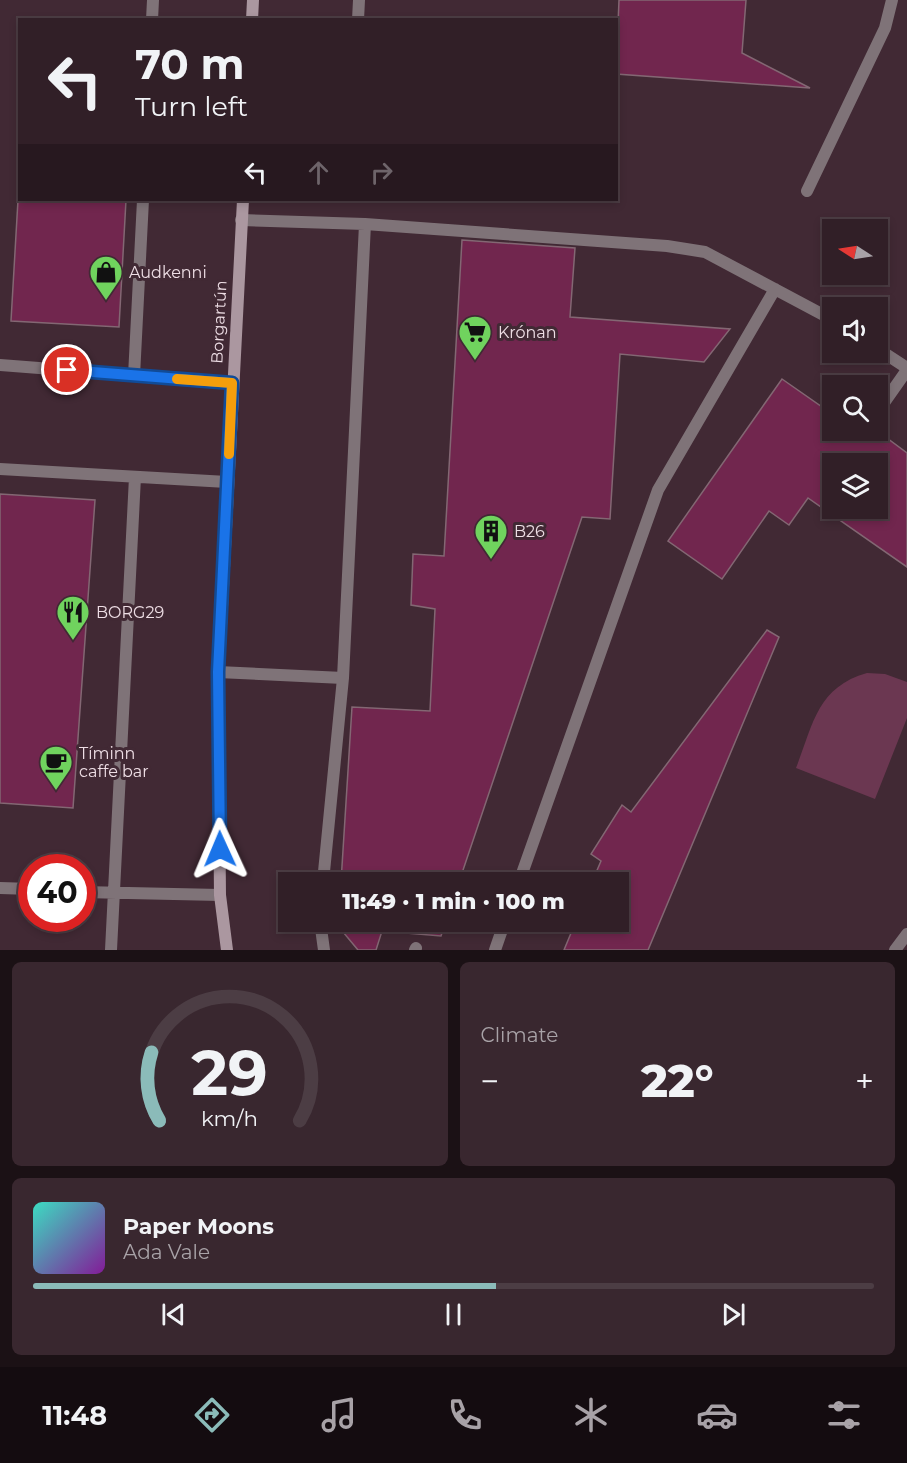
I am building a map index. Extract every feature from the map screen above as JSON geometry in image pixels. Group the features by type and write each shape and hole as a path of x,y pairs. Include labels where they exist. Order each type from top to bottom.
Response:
{"street":[{"path":"152,18 153,0"},
{"path":"252,18 253,0"},
{"path":"358,18 359,0"},
{"path":"807,191 885,28 892,0"},
{"path":"134,376 143,201"},
{"name":"Borgartún","path":"227,950 220,895 218,672 243,201"},
{"path":"242,220 365,224 667,246 705,252 822,315"},
{"path":"324,872 343,678 365,224"},
{"path":"523,872 658,490 775,289"},
{"path":"888,356 907,369 888,397"},
{"path":"0,365 232,383"},
{"path":"0,469 227,482"},
{"path":"111,950 135,477"},
{"path":"218,672 343,678"},
{"path":"0,888 18,889"},
{"path":"96,892 220,895"},
{"path":"322,932 324,950"},
{"path":"495,950 502,932"},
{"path":"895,950 907,934"}],"shaded area":[{"path":"867,673 885,674 907,682 907,718 875,799 796,768 813,723 827,698 850,679"}],"building":[{"path":"619,0 746,0 742,53 810,88 618,74"},
{"path":"18,200 126,201 119,327 11,321"},
{"name":"B26","path":"462,240 575,248 570,317 730,329 704,362 620,354 610,519 582,517 462,872 342,872 352,707 430,711 435,609 411,605 413,554 444,556"},
{"path":"782,379 822,407 822,441 888,441 888,439 907,453 907,567 838,519 888,519 888,453 822,453 822,508 808,498 789,525 769,511 722,579 668,541"},
{"path":"0,494 95,500 73,808 0,803"},
{"path":"767,630 779,637 648,950 564,950 571,932 629,932 629,872 596,872 601,861 591,854 622,805 631,812"},
{"path":"343,932 382,932 376,950 358,950"},
{"path":"394,932 442,932 441,936"}],"slow traffic":[{"path":"177,379 232,383 229,454"}],"place":[{"name":"Audkenni","path":"106,301"},
{"name":"Krónan","path":"475,361"},
{"name":"B26","path":"491,560"},
{"name":"BORG29","path":"73,641"},
{"name":"Tíminn caffe bar","path":"56,791"}],"route":[{"path":"67,370 232,383 218,672 220,849"}]}
